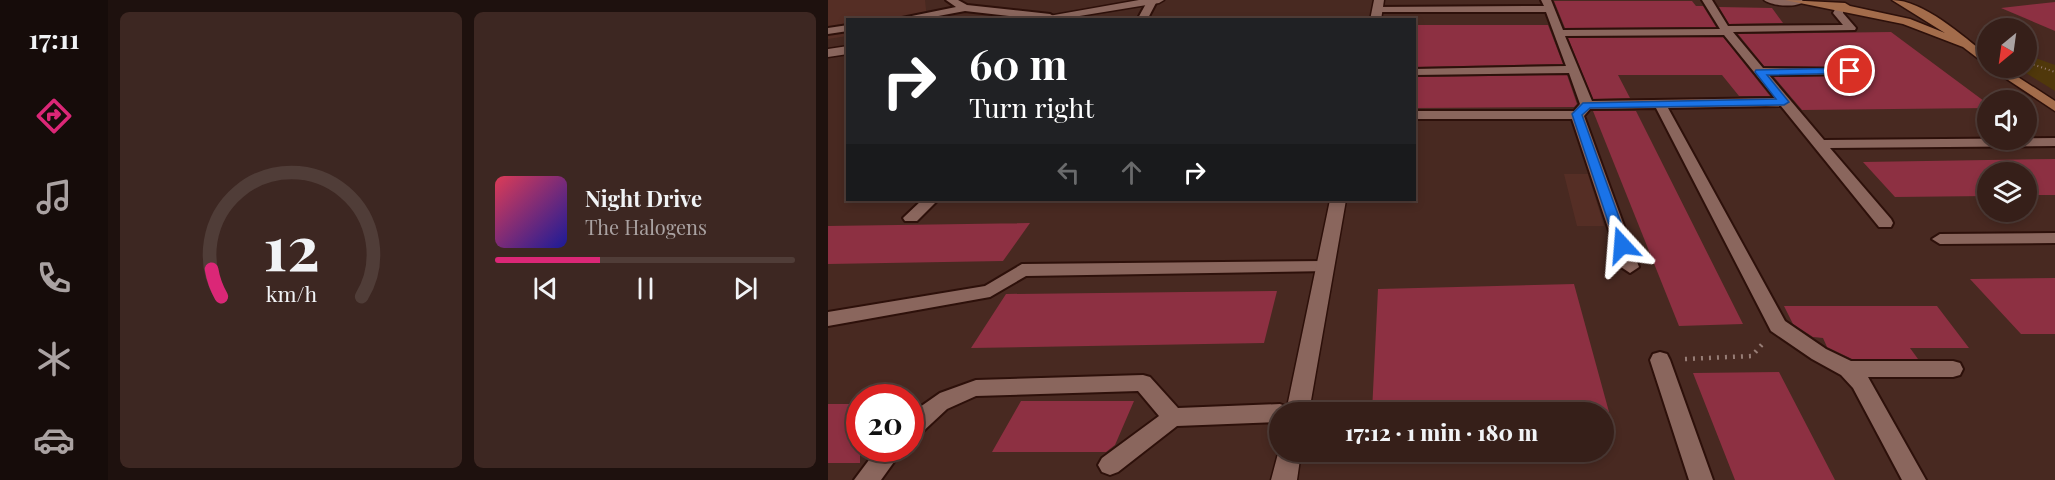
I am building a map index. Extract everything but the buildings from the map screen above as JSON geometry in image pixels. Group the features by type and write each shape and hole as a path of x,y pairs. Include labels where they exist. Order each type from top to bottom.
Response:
{"main road":[{"path":"1837,7 1857,5 1868,0"},
{"path":"1897,0 1947,29 1977,54"},
{"path":"1794,1 1906,21 1962,44"},
{"path":"2011,78 2055,107"}],"street":[{"path":"1768,0 1794,1"},
{"path":"1040,18 1155,1"},
{"path":"828,53 846,50"},
{"path":"1299,402 1338,201"},
{"path":"1284,480 1287,462"}],"lane":[{"path":"951,0 965,8"},
{"path":"1707,0 1726,31 1885,223"},
{"path":"1143,18 1155,1"},
{"path":"1377,10 1548,5 1573,69 1582,110 1630,267"},
{"path":"1559,33 1851,28 1838,13 1837,7"},
{"path":"908,18 965,8 1050,16"},
{"path":"828,31 846,28"},
{"path":"1416,72 1573,69"},
{"path":"1760,72 1850,71"},
{"path":"1416,115 1582,110 1660,104 1784,102"},
{"path":"1660,104 1778,326 1819,354 1848,369 1860,382 1914,480"},
{"path":"1819,144 2055,142"},
{"path":"911,218 929,201"},
{"path":"1940,239 2055,238"},
{"path":"828,319 990,291 1022,270 1324,267"},
{"path":"1660,360 1701,480"},
{"path":"1848,369 1953,369"},
{"path":"924,413 928,409 976,388 1143,383 1173,417"},
{"path":"1110,465 1173,417 1269,413"},
{"path":"866,480 881,462"}],"path":[{"path":"2037,66 2055,72"},
{"path":"1660,360 1752,356 1778,326"}],"shaded area":[{"path":"828,0 925,0 927,18 846,18 846,36 828,39"},
{"path":"2037,59 2055,65 2055,91 2034,78 2037,78"},
{"path":"1564,174 1588,174 1604,226 1577,226"}],"route":[{"path":"1622,245 1577,114 1587,105 1784,102 1760,72 1850,71"}]}
